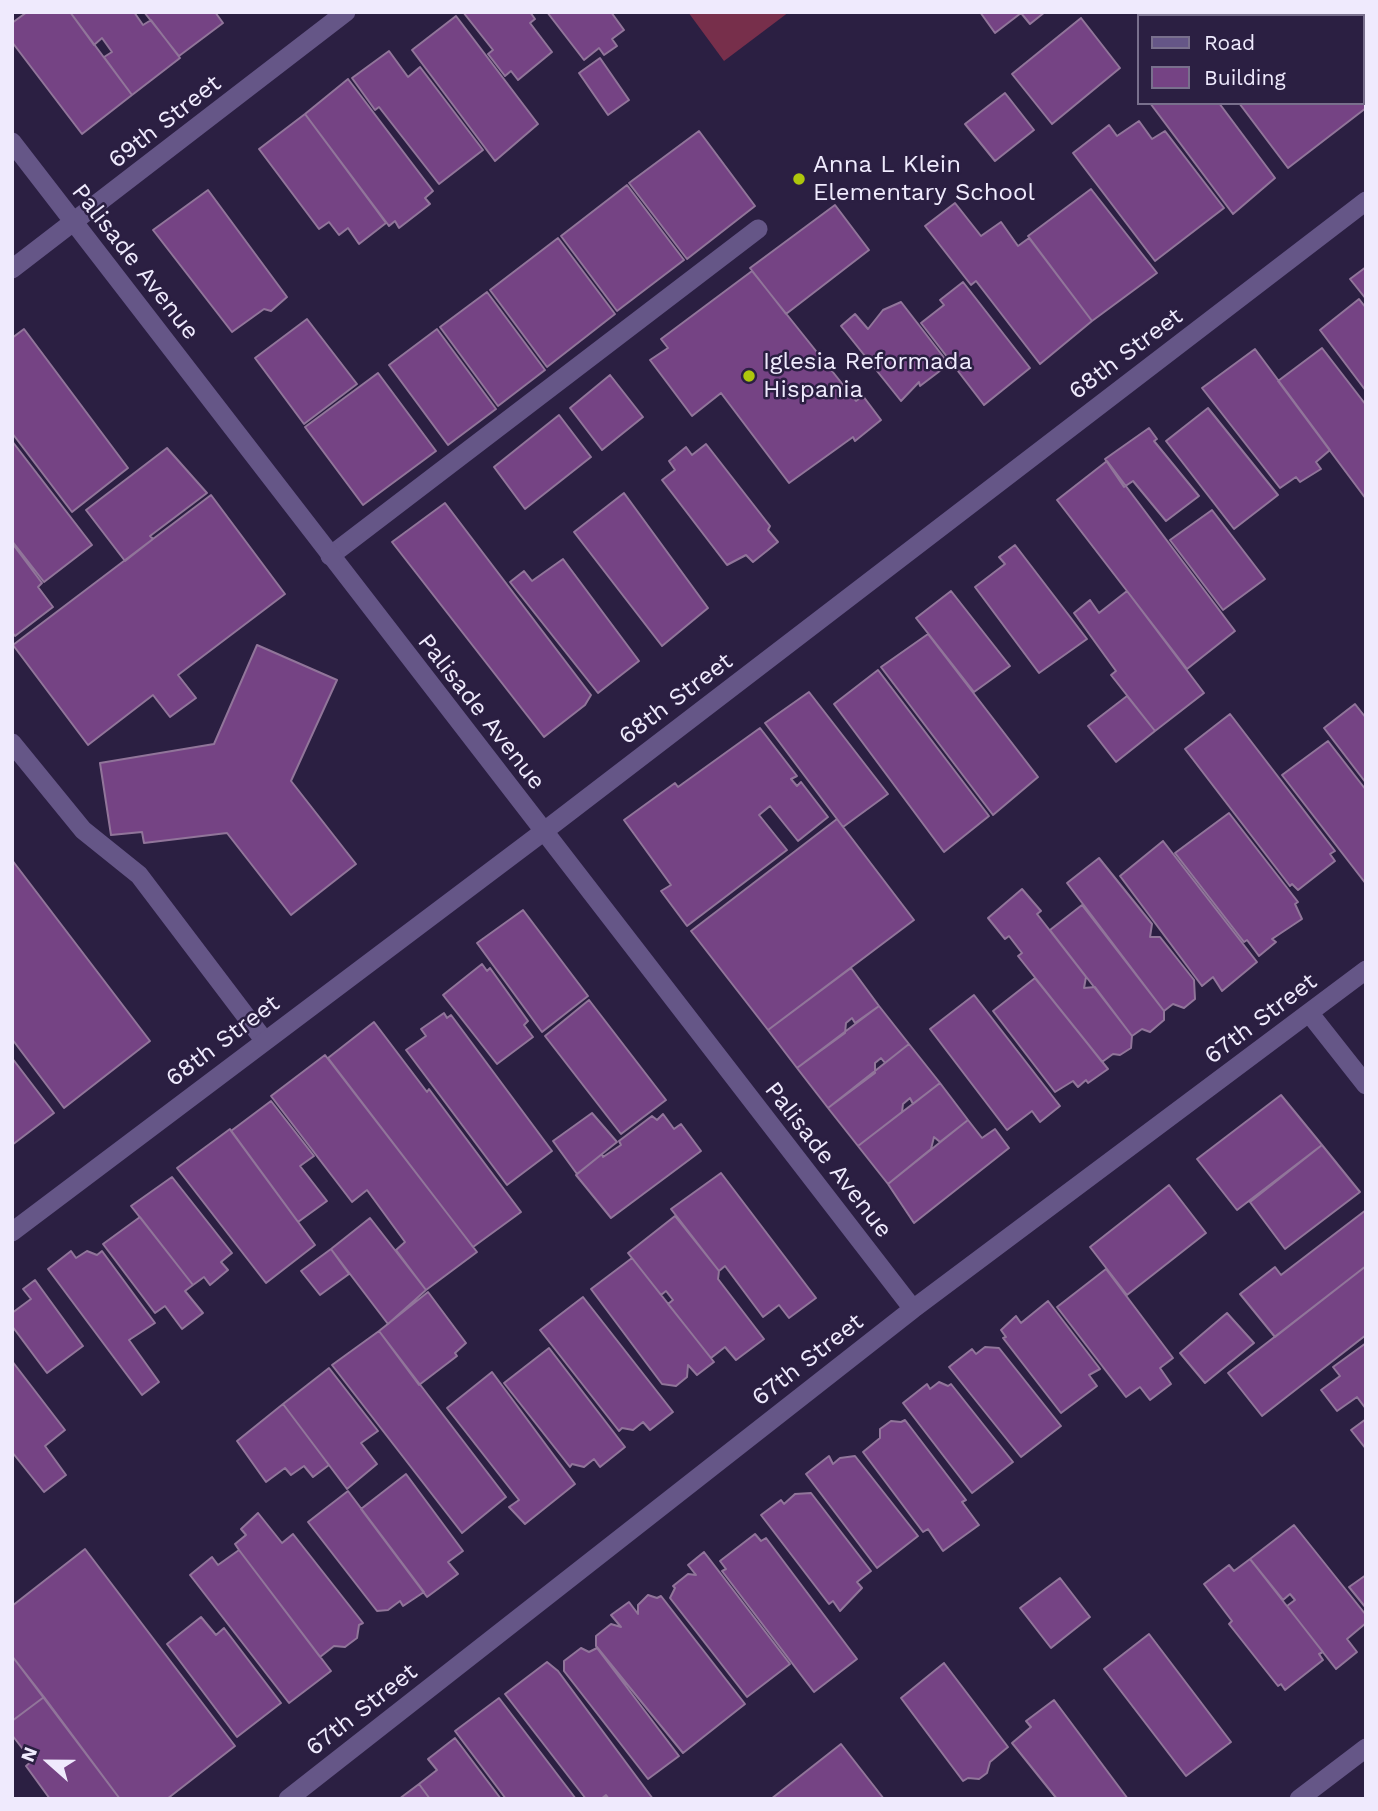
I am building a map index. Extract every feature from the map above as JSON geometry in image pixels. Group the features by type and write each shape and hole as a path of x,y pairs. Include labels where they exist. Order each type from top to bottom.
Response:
{"street":[{"name":"69th Street","path":"12,269 346,12"},
{"name":"Palisade Avenue","path":"12,142 913,1309"},
{"name":"68th Street","path":"12,1232 543,832 1366,201"},
{"path":"330,556 758,229"},
{"path":"12,743 83,830 139,875 264,1040"},
{"name":"67th Street","path":"288,1799 913,1309 1366,970"},
{"path":"1310,1014 1366,1085"},
{"path":"1299,1799 1366,1748"}],"shaded area":[{"path":"688,12 789,12 724,61"}],"building":[{"path":"27,12 70,12 132,95 82,134 12,42 12,23"},
{"path":"70,12 134,12 143,25 151,20 180,58 132,95 104,57 112,52 102,38 94,45"},
{"path":"144,12 215,12 223,23 179,56"},
{"path":"463,12 530,12 535,19 530,23 552,52 518,80 511,71 505,76 488,54 493,50"},
{"path":"547,12 611,12 624,30 612,39 617,46 604,55 599,48 584,60"},
{"path":"980,12 1045,12 1030,24 1021,13 995,33"},
{"path":"1170,12 1366,12 1366,108 1288,168 1241,105 1364,105 1364,14"},
{"path":"456,16 538,124 495,161 412,50"},
{"path":"1081,18 1120,68 1052,124 1012,74"},
{"path":"389,51 408,77 420,67 483,150 439,184 379,107 375,110 352,78"},
{"path":"600,58 629,100 608,115 579,73"},
{"path":"348,79 433,191 425,198 430,204 399,228 395,221 389,226 305,114"},
{"path":"1005,93 1034,130 995,161 965,124"},
{"path":"1151,105 1220,105 1275,178 1233,214"},
{"path":"305,114 386,223 359,244 348,228 339,235 329,222 319,229 259,149"},
{"path":"1139,121 1152,139 1165,131 1224,208 1155,261 1073,153 1109,125 1117,136"},
{"path":"699,131 755,206 687,259 629,183"},
{"path":"627,185 684,260 617,311 561,236"},
{"path":"1091,189 1157,273 1092,321 1028,236"},
{"path":"208,190 287,297 271,311 264,309 232,332 153,230"},
{"path":"955,203 981,236 1001,222 1018,246 1029,238 1092,321 1040,364 976,281 971,285 925,226"},
{"path":"835,205 869,250 786,314 750,268"},
{"path":"558,238 615,314 547,367 490,290"},
{"path":"1366,267 1366,299 1350,279"},
{"name":"Iglesia Reformada Hispania","path":"752,271 856,401 863,396 881,420 855,441 853,437 789,483 721,393 692,416 650,360 668,348 661,339"},
{"path":"963,282 1030,368 984,405 921,323 944,305 940,300"},
{"path":"487,292 545,370 498,406 440,327"},
{"path":"1359,299 1366,308 1366,391 1320,330"},
{"path":"901,302 949,364 920,386 919,382 901,401 841,326 855,314 868,329 883,310"},
{"path":"307,319 357,384 304,424 255,358"},
{"path":"24,329 128,468 72,512 12,433 12,338"},
{"path":"437,329 496,409 448,445 389,365"},
{"path":"1322,348 1366,405 1366,499 1278,381"},
{"path":"1255,349 1330,450 1316,462 1321,469 1300,482 1296,477 1280,488 1202,388"},
{"path":"378,373 436,451 363,505 305,427"},
{"path":"610,375 643,417 602,450 570,408"},
{"path":"1208,408 1278,495 1234,529 1166,441"},
{"path":"559,415 591,457 525,509 494,467"},
{"path":"1149,428 1157,439 1154,441 1199,496 1166,521 1133,481 1124,487 1105,459"},
{"path":"12,441 92,545 44,582 12,541"},
{"path":"706,444 770,526 768,530 778,542 753,562 746,555 727,565 662,480 675,470 669,461 686,447 692,455"},
{"path":"167,448 207,493 150,536 153,539 125,561 86,510"},
{"path":"1107,461 1235,631 1187,669 1057,500"},
{"path":"624,493 708,608 662,646 574,532"},
{"path":"211,495 285,594 178,675 196,698 170,717 153,695 88,745 13,645"},
{"path":"445,503 591,695 585,705 544,737 392,542"},
{"path":"1212,510 1265,579 1223,610 1170,540"},
{"path":"12,543 42,583 38,587 53,607 15,636 12,632"},
{"path":"1015,545 1087,639 1039,673 975,587 1005,564 999,557"},
{"path":"563,559 639,661 598,693 510,582 524,571 532,581"},
{"path":"951,591 1010,666 974,692 916,618"},
{"path":"1127,591 1204,693 1155,731 1111,675 1116,671 1074,613 1090,600 1099,613"},
{"path":"928,634 1038,777 993,815 881,667"},
{"path":"257,645 337,680 291,781 356,864 291,915 227,833 144,843 142,832 111,835 100,763 214,744"},
{"path":"878,670 989,816 944,852 834,704"},
{"path":"809,692 888,794 843,827 765,723"},
{"path":"1127,696 1155,731 1116,762 1088,726"},
{"path":"1355,704 1366,718 1366,783 1324,728"},
{"path":"1230,714 1335,851 1330,854 1335,861 1298,890 1292,884 1290,886 1185,749"},
{"path":"760,728 797,776 791,779 797,786 801,782 828,817 798,841 770,806 759,815 787,850 687,926 661,891 671,885 624,820 675,783 678,787"},
{"path":"1328,741 1366,790 1366,884 1282,775"},
{"path":"1229,813 1298,902 1295,904 1302,919 1272,939 1276,942 1259,956 1247,940 1244,942 1175,853"},
{"path":"837,819 914,920 768,1030 691,931"},
{"path":"1163,841 1257,962 1222,991 1213,977 1202,986 1120,876"},
{"path":"1099,858 1152,924 1150,937 1160,937 1194,980 1195,999 1184,1008 1173,1004 1164,1011 1067,883"},
{"path":"12,860 150,1041 64,1108 12,1039"},
{"path":"1022,889 1041,911 1037,914 1086,977 1084,988 1095,987 1132,1036 1131,1048 1120,1055 1113,1054 1102,1062 1018,956 1022,953 1009,936 1005,939 988,918"},
{"path":"1082,905 1164,1011 1164,1020 1150,1032 1142,1029 1132,1036 1050,930"},
{"path":"523,910 588,996 542,1032 477,943"},
{"path":"482,964 487,971 490,968 528,1021 524,1025 533,1037 497,1064 443,995"},
{"path":"851,968 879,1006 855,1023 852,1018 846,1023 845,1033 797,1068 768,1030"},
{"path":"1035,978 1108,1069 1088,1083 1086,1080 1078,1087 1073,1081 1055,1092 993,1011"},
{"path":"974,995 1060,1106 1040,1122 1032,1111 1007,1130 930,1029"},
{"path":"589,1000 666,1100 621,1134 545,1036"},
{"path":"879,1006 909,1044 885,1063 881,1058 875,1063 875,1073 828,1108 797,1068"},
{"path":"444,1013 447,1018 451,1015 552,1151 507,1185 406,1050 426,1036 421,1029"},
{"path":"374,1022 427,1092 429,1089 521,1212 473,1247 328,1058"},
{"path":"909,1044 940,1083 913,1104 910,1098 903,1104 902,1112 858,1146 828,1108"},
{"path":"325,1055 477,1252 426,1290 396,1250 405,1242 367,1190 352,1202 271,1096"},
{"path":"12,1058 54,1113 12,1145"},
{"path":"940,1083 968,1120 940,1142 934,1137 931,1149 888,1184 858,1146"},
{"path":"1281,1095 1322,1145 1237,1210 1197,1159"},
{"path":"271,1101 314,1156 300,1166 327,1201 298,1222 231,1131"},
{"path":"592,1113 617,1142 577,1174 553,1141"},
{"path":"663,1114 674,1129 681,1124 701,1151 611,1218 576,1175 602,1154 603,1157 621,1145 619,1141 652,1116 657,1120"},
{"path":"968,1120 982,1138 995,1129 1009,1148 914,1223 888,1184"},
{"path":"230,1129 315,1245 266,1283 177,1168"},
{"path":"1322,1145 1360,1192 1285,1249 1250,1202"},
{"path":"721,1173 816,1298 789,1318 779,1305 763,1317 725,1266 719,1271 671,1209"},
{"path":"172,1177 232,1253 221,1262 228,1270 210,1285 204,1277 193,1285 131,1206"},
{"path":"1169,1185 1206,1233 1127,1295 1090,1247"},
{"path":"1366,1210 1366,1266 1275,1337 1240,1294 1275,1267 1281,1275"},
{"path":"675,1216 719,1271 718,1279 764,1339 736,1360 725,1347 711,1358 668,1304 673,1300 666,1291 661,1295 628,1253"},
{"path":"140,1217 193,1285 185,1291 203,1313 182,1329 165,1306 155,1313 103,1244"},
{"path":"370,1218 426,1290 388,1324 331,1249"},
{"path":"331,1249 349,1274 320,1295 301,1271"},
{"path":"71,1251 76,1258 87,1251 97,1255 102,1251 155,1323 129,1340 159,1382 142,1395 48,1269"},
{"path":"632,1258 714,1362 697,1375 688,1365 687,1377 676,1386 662,1384 591,1289"},
{"path":"1366,1266 1366,1335 1262,1416 1228,1373"},
{"path":"1106,1269 1173,1358 1160,1368 1171,1384 1150,1400 1140,1387 1126,1397 1057,1307"},
{"path":"35,1280 83,1346 47,1373 12,1326 12,1313 31,1299 23,1289"},
{"path":"428,1292 466,1343 455,1353 457,1356 419,1385 379,1331"},
{"path":"583,1297 673,1412 650,1430 643,1422 633,1430 622,1428 619,1431 540,1330"},
{"path":"1048,1301 1100,1369 1089,1375 1097,1386 1061,1413 1003,1338 1006,1337 1001,1330 1016,1316 1021,1323"},
{"path":"1227,1313 1254,1343 1205,1383 1180,1353"},
{"path":"379,1331 506,1497 462,1533 332,1365"},
{"path":"1366,1343 1366,1409 1357,1397 1337,1411 1321,1390 1340,1376 1333,1367"},
{"path":"985,1347 999,1348 1061,1426 1021,1457 949,1367 972,1349 976,1354"},
{"path":"549,1348 625,1447 600,1467 594,1459 584,1467 572,1464 570,1467 504,1383"},
{"path":"12,1361 65,1430 45,1446 66,1475 44,1492 12,1452"},
{"path":"329,1368 378,1431 361,1443 377,1464 347,1489 283,1404"},
{"path":"492,1372 575,1484 525,1524 509,1507 519,1500 447,1408"},
{"path":"939,1382 948,1386 951,1384 1013,1462 972,1493 903,1403 927,1384 930,1389"},
{"path":"283,1404 329,1465 313,1477 304,1466 291,1475 285,1468 266,1482 237,1441"},
{"path":"1366,1419 1366,1449 1351,1430"},
{"path":"905,1420 966,1500 962,1502 979,1525 943,1551 928,1529 923,1532 863,1452 880,1438 880,1429 891,1421"},
{"path":"829,1456 833,1464 840,1458 855,1456 918,1536 877,1568 806,1474"},
{"path":"406,1474 463,1551 448,1562 458,1574 427,1597 361,1509"},
{"path":"348,1491 424,1592 403,1606 400,1601 388,1610 377,1611 308,1522"},
{"path":"811,1493 871,1571 857,1582 862,1588 840,1611 833,1601 829,1604 761,1515 781,1500 784,1504 795,1494"},
{"path":"258,1513 282,1543 293,1534 363,1623 359,1625 357,1638 345,1647 334,1646 320,1657 235,1544 246,1535 241,1529"},
{"path":"1294,1525 1366,1615 1366,1623 1347,1639 1357,1652 1336,1669 1287,1606 1295,1600 1290,1594 1283,1600 1250,1559"},
{"path":"755,1534 761,1541 766,1538 857,1659 814,1692 722,1571 726,1569 720,1561"},
{"path":"85,1549 235,1746 167,1799 120,1799 12,1656 12,1606"},
{"path":"239,1550 331,1671 289,1703 190,1575 212,1557 218,1565"},
{"path":"704,1552 790,1664 747,1697 670,1598 675,1588 673,1586 688,1574 696,1575 688,1565"},
{"path":"1250,1559 1323,1652 1319,1654 1323,1660 1285,1690 1281,1684 1278,1686 1229,1624 1232,1621 1204,1584 1229,1565 1234,1571"},
{"path":"1366,1575 1366,1608 1349,1587"},
{"path":"1060,1578 1090,1617 1051,1648 1020,1608"},
{"path":"648,1595 657,1598 661,1596 745,1704 683,1753 596,1646 596,1636 611,1624 621,1627 611,1615 629,1602 638,1614 638,1605"},
{"path":"201,1617 216,1635 224,1628 281,1703 237,1737 167,1644"},
{"path":"1149,1634 1231,1742 1186,1776 1104,1669"},
{"path":"581,1648 589,1652 597,1648 679,1756 648,1779 564,1671 564,1661"},
{"path":"12,1656 44,1697 12,1721"},
{"path":"547,1662 558,1671 653,1799 609,1799 606,1795 601,1799 586,1799 505,1694"},
{"path":"944,1663 1008,1747 990,1762 987,1773 979,1779 968,1778 963,1781 901,1698"},
{"path":"44,1697 120,1799 50,1799 26,1766 32,1761 12,1735 12,1721"},
{"path":"499,1698 576,1799 506,1799 455,1731"},
{"path":"1054,1700 1128,1799 1057,1799 1012,1743 1031,1727 1026,1721"},
{"path":"455,1738 501,1799 430,1799 419,1784 437,1770 428,1759"},
{"path":"841,1744 884,1799 771,1799"},
{"path":"419,1784 430,1799 399,1799"}],"place":[{"name":"Anna L Klein Elementary School","path":"799,179"},
{"name":"Iglesia Reformada Hispania","path":"749,376"}]}
